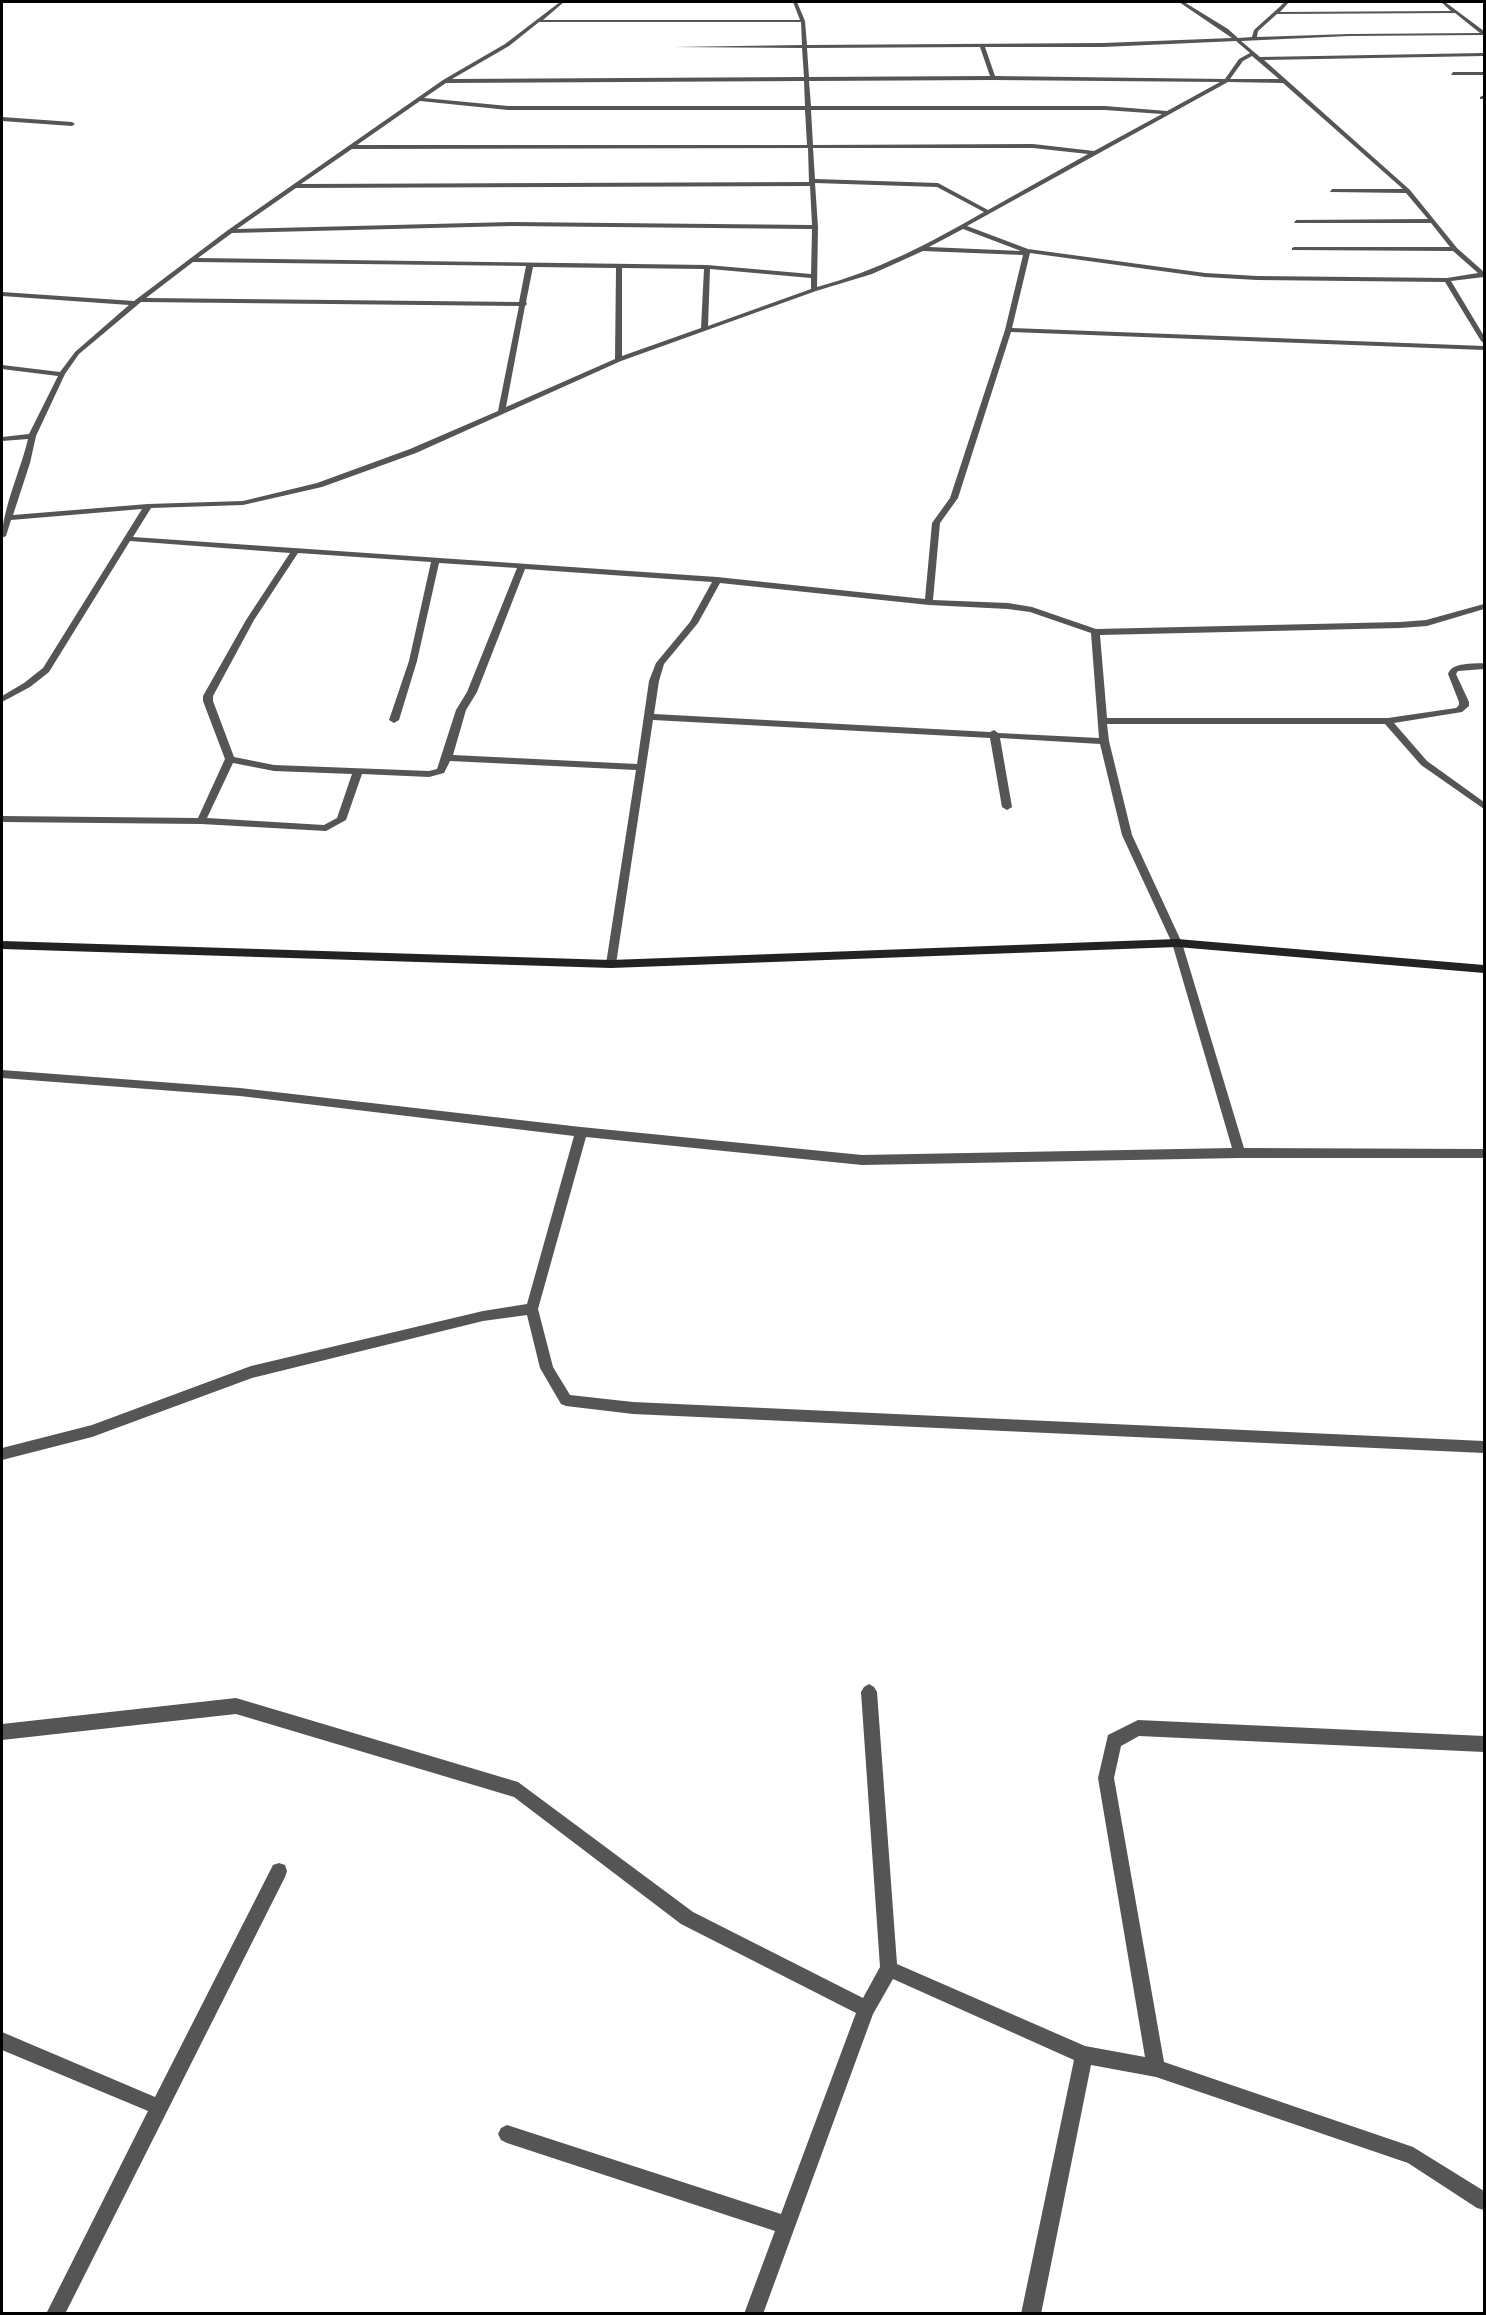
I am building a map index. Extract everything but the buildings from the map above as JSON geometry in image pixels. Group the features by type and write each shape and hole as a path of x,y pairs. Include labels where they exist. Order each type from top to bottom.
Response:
{"street":[{"path":"2,7 6,2"},
{"path":"2,536 32,436 62,374 77,353 137,301 230,231 445,81 507,45 562,2"},
{"path":"795,2 803,21 805,48 815,227 814,290"},
{"path":"1181,2 1226,30 1408,191 1455,249 1483,275"},
{"path":"1254,40 1256,31 1287,2"},
{"path":"1443,2 1485,33"},
{"path":"1274,13 1454,12"},
{"path":"538,21 803,21"},
{"path":"676,47 805,48 1238,42 1349,35 1485,33"},
{"path":"982,46 993,78"},
{"path":"8,518 148,506 243,503 280,496 368,468 501,413 619,360 814,290 866,276 963,227 1226,81 1241,60 1252,54"},
{"path":"1258,59 1485,54"},
{"path":"1453,74 1485,74"},
{"path":"445,81 993,78 1283,81"},
{"path":"420,99 508,108 1105,108 1168,113"},
{"path":"2,119 72,124"},
{"path":"351,147 1044,146 1094,153"},
{"path":"295,186 812,183 938,185 988,212"},
{"path":"1332,192 1408,191"},
{"path":"1296,222 1433,221"},
{"path":"230,231 511,224 815,227"},
{"path":"963,227 1027,252"},
{"path":"921,248 1027,252 1237,278 1447,280 1483,275"},
{"path":"1294,249 1455,249"},
{"path":"929,602 936,523 954,498 1008,330 1027,252"},
{"path":"190,260 706,267 813,276"},
{"path":"501,413 530,265"},
{"path":"619,266 619,360"},
{"path":"704,329 706,267"},
{"path":"1447,280 1485,341"},
{"path":"2,294 137,301 524,304"},
{"path":"1008,330 1485,348"},
{"path":"2,367 62,374"},
{"path":"2,439 32,436"},
{"path":"2,699 27,685 46,670 130,539 148,506"},
{"path":"130,539 222,543 295,552 717,580 929,602 1032,610 1095,632 1400,625 1427,623 1485,606"},
{"path":"201,821 231,759 208,696 250,620 295,552"},
{"path":"394,720 412,661 435,562"},
{"path":"231,759 274,768 429,774 441,771 461,710 478,678 521,568"},
{"path":"611,964 654,681 660,663 694,622 717,580"},
{"path":"1095,632 1104,741 1127,835 1177,943 1239,1153"},
{"path":"1102,721 1388,721 1459,710 1464,706 1464,702 1452,674 1454,669 1485,666"},
{"path":"649,717 994,733 1104,741"},
{"path":"1388,721 1424,763 1485,806"},
{"path":"994,733 1007,807"},
{"path":"447,758 641,767"},
{"path":"2,819 201,821 326,828 341,820 358,772"},
{"path":"2,945 611,964 1177,943 1485,969"},
{"path":"2,1074 240,1092 581,1132 862,1160 1239,1153 1485,1154"},
{"path":"581,1132 532,1309 547,1368 566,1400 633,1408 1485,1448"},
{"path":"2,1454 92,1431 251,1372 483,1316 532,1309"},
{"path":"753,2313 866,2009 889,1969 869,1692"},
{"path":"2,1732 236,1706 518,1790 687,1918 866,2009"},
{"path":"1156,2068 1106,1778 1114,1741 1138,1728 1485,1744"},
{"path":"55,2313 279,1871"},
{"path":"889,1969 1084,2055 1156,2068 1413,2156 1485,2201"},
{"path":"2,2041 159,2107"},
{"path":"1031,2313 1084,2055"},
{"path":"507,2134 786,2225"}]}
